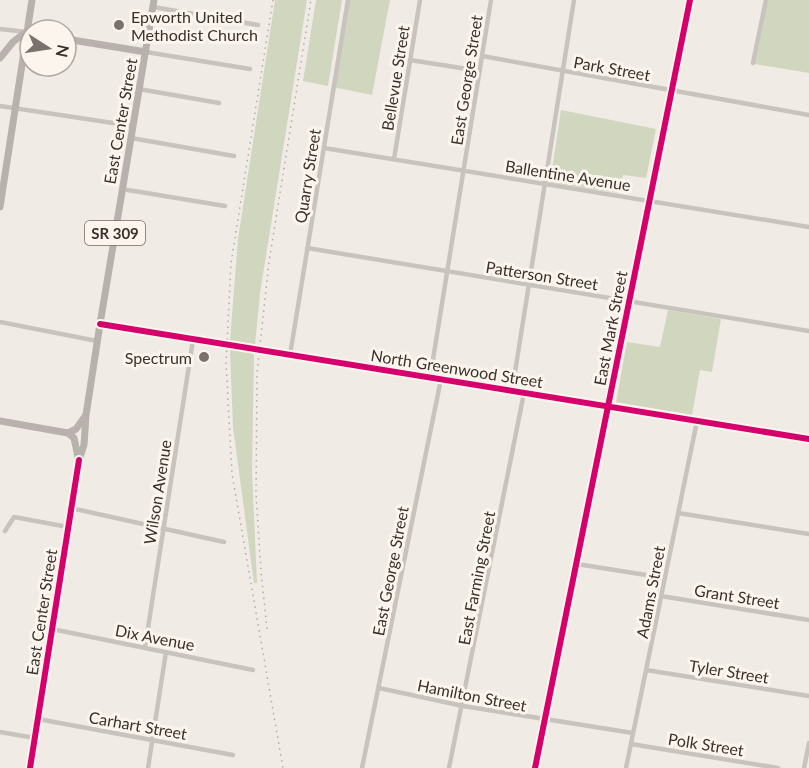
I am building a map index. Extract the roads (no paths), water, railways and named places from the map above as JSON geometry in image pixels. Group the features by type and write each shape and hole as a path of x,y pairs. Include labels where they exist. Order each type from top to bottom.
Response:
{"main road":[{"path":"30,18 32,0"},
{"name":"East Center Street","path":"30,768 79,460 84,445 86,415 100,324 153,4"},
{"path":"0,58 18,39"},
{"path":"78,41 146,52"},
{"path":"0,207 21,78"},
{"path":"68,433 76,429 86,415"},
{"path":"0,421 68,433 77,445 79,460"}],"street":[{"name":"Quarry Street","path":"290,355 348,0"},
{"name":"Bellevue Street","path":"394,159 420,0"},
{"name":"East George Street","path":"430,378 491,0"},
{"path":"512,391 574,0"},
{"name":"East Mark Street","path":"535,768 690,0"},
{"path":"753,63 766,0"},
{"path":"153,4 258,25"},
{"path":"0,29 18,32"},
{"path":"146,52 250,69"},
{"name":"Park Street","path":"482,56 809,115"},
{"path":"410,60 480,71"},
{"path":"139,89 219,103"},
{"path":"0,106 133,126"},
{"path":"131,138 234,156"},
{"name":"Ballentine Avenue","path":"324,148 809,227"},
{"path":"122,189 225,206"},
{"name":"Patterson Street","path":"307,248 809,331"},
{"path":"0,322 98,341"},
{"name":"North Greenwood Street","path":"100,324 809,439"},
{"name":"Wilson Avenue","path":"145,647 193,340"},
{"name":"East George Street","path":"362,768 441,380"},
{"name":"East Farming Street","path":"449,768 524,393"},
{"name":"Adams Street","path":"626,768 697,421"},
{"path":"71,508 224,542"},
{"path":"678,513 809,534"},
{"path":"5,531 14,516 68,527"},
{"path":"576,564 665,578"},
{"name":"Grant Street","path":"661,596 809,620"},
{"name":"Dix Avenue","path":"52,629 253,670"},
{"path":"148,768 166,652"},
{"name":"Tyler Street","path":"646,670 809,696"},
{"name":"Hamilton Street","path":"379,688 545,721 633,734"},
{"name":"Carhart Street","path":"38,719 233,755"},
{"path":"0,732 34,738"},
{"path":"804,768 809,743"},
{"name":"Polk Street","path":"631,744 778,768"}],"railway":[{"path":"273,0 231,263 226,364 232,474 283,768"},
{"path":"267,629 256,494 257,373 269,262 311,0"}],"place":[{"name":"Epworth United Methodist Church","path":"119,25"},
{"name":"Spectrum","path":"204,357"}]}
